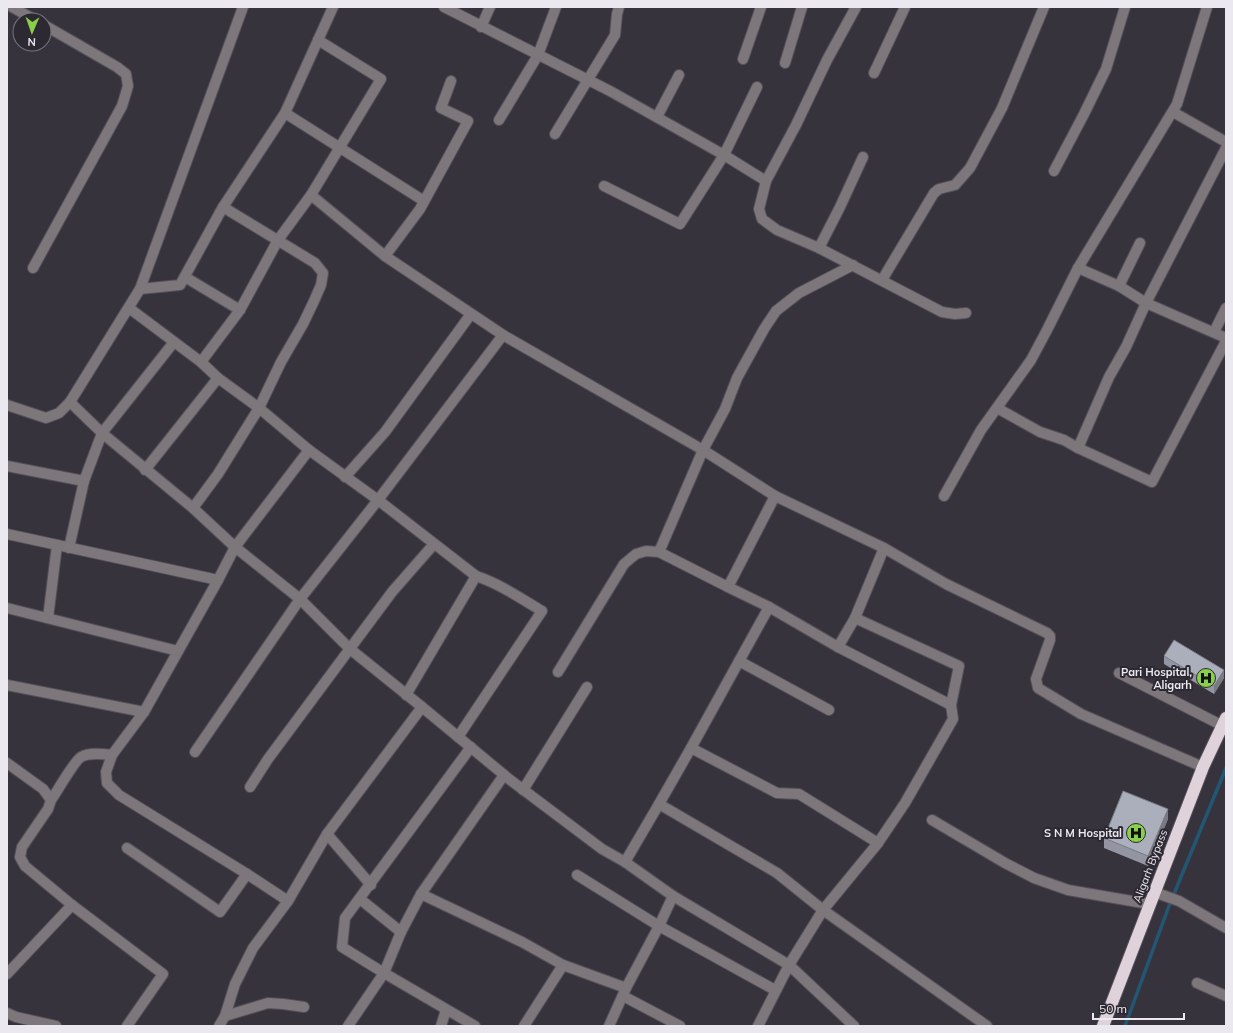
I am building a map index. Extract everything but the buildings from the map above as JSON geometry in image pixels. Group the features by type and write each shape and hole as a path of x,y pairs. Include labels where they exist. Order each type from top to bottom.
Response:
{"highway":[{"name":"Aligarh Bypass","path":"1103,1026 1149,904 1158,894 1203,767 1224,722"}],"street":[{"path":"12,7 21,12"},
{"path":"7,405 46,418 59,413 70,402 129,308 140,288 243,7"},
{"path":"140,288 180,285 223,207 285,114 333,7"},
{"path":"444,7 588,80 657,117 766,181"},
{"path":"481,27 490,7"},
{"path":"500,120 538,55 556,7"},
{"path":"555,134 615,35 619,7"},
{"path":"743,59 761,7"},
{"path":"785,63 802,7"},
{"path":"856,7 827,60 796,126 766,181 759,209 762,220 777,230 819,248 942,312 955,314 966,313"},
{"path":"874,73 905,7"},
{"path":"882,280 934,193 939,189 955,185 970,168 1002,108 1044,7"},
{"path":"1054,171 1106,69 1125,7"},
{"path":"944,496 981,430 1030,360 1078,268 1173,112 1177,104 1207,7"},
{"path":"33,268 122,106 128,86 126,74 117,67 52,30"},
{"path":"201,362 240,310 278,240 311,195 381,79 318,40"},
{"path":"657,117 679,74"},
{"path":"385,256 420,209 468,121 441,108 451,81"},
{"path":"604,186 680,224 724,155 757,87"},
{"path":"1173,112 1226,142"},
{"path":"285,114 424,201"},
{"path":"1078,448 1109,377 1126,348 1146,303 1226,148"},
{"path":"819,248 863,157"},
{"path":"311,195 385,256 503,335 703,450 775,496 884,548 946,584 1047,633 1050,636 1050,640 1036,679 1036,684 1043,692 1081,714 1203,767"},
{"path":"193,508 218,474 259,408 278,367 303,324 314,301 321,285 323,273 316,264 223,207"},
{"path":"1119,286 1140,243"},
{"path":"659,552 703,450 724,409 737,378 764,329 776,311 799,293 853,265"},
{"path":"997,408 1040,432 1064,440 1152,482 1226,339 1214,332 1146,303 1119,286 1078,268"},
{"path":"185,277 240,310"},
{"path":"129,308 201,362 218,378 259,408 309,450 378,500 476,576 509,590 542,611 458,737"},
{"path":"1214,332 1226,308"},
{"path":"346,477 385,432 471,314"},
{"path":"195,752 300,599 378,500 503,335"},
{"path":"69,548 84,481 102,433 174,342"},
{"path":"145,470 218,378"},
{"path":"70,402 102,433 145,470 193,508 235,547 300,599 350,649 522,790 602,849 625,862 673,896 789,965 849,1024"},
{"path":"288,901 119,795 107,783 106,772 112,755 144,712 235,547 309,450"},
{"path":"7,466 84,481"},
{"path":"728,587 775,496"},
{"path":"7,534 218,580"},
{"path":"250,787 268,759 392,592 434,544"},
{"path":"48,618 57,545"},
{"path":"838,647 855,618 884,548"},
{"path":"558,672 624,564 636,554 646,551 659,552 769,607 838,647 951,705"},
{"path":"406,695 476,576"},
{"path":"625,862 691,748 769,607"},
{"path":"7,608 178,651"},
{"path":"758,1026 789,965 823,910 878,843 905,803 953,719 951,705 959,666 855,618"},
{"path":"740,661 829,710"},
{"path":"1119,673 1224,722"},
{"path":"7,685 144,712"},
{"path":"522,790 587,687"},
{"path":"219,1026 225,1016 235,984 253,948 288,901 327,834 422,707"},
{"path":"471,747 360,900 345,918 342,948 475,1026"},
{"path":"691,748 777,794 799,794 878,843"},
{"path":"112,755 93,754 81,757 51,800 48,809 22,847 20,857 25,866 72,905 163,974 127,1026"},
{"path":"7,763 43,789 51,800"},
{"path":"348,1026 384,974 401,932 421,894 504,775"},
{"path":"659,804 776,873 823,910 987,1026"},
{"path":"932,820 1005,863 1034,878 1068,890 1149,904"},
{"path":"327,834 371,885"},
{"path":"127,848 220,912 247,874"},
{"path":"577,875 659,926 775,990"},
{"path":"421,894 522,942 563,965 624,992 680,1026"},
{"path":"1158,894 1179,901 1226,928"},
{"path":"609,1026 624,992 673,896"},
{"path":"360,900 401,932"},
{"path":"7,974 72,905"},
{"path":"524,1026 563,965"},
{"path":"1197,983 1226,996"},
{"path":"225,1016 268,1003 304,1007"},
{"path":"441,1026 446,1010"},
{"path":"7,1013 16,1017 56,1026"}],"waterway":[{"path":"1125,1026 1169,906 1226,768"}],"place":[{"name":"Pari Hospital, Aligarh","path":"1206,678"},
{"name":"S N M Hospital","path":"1136,833"}]}
